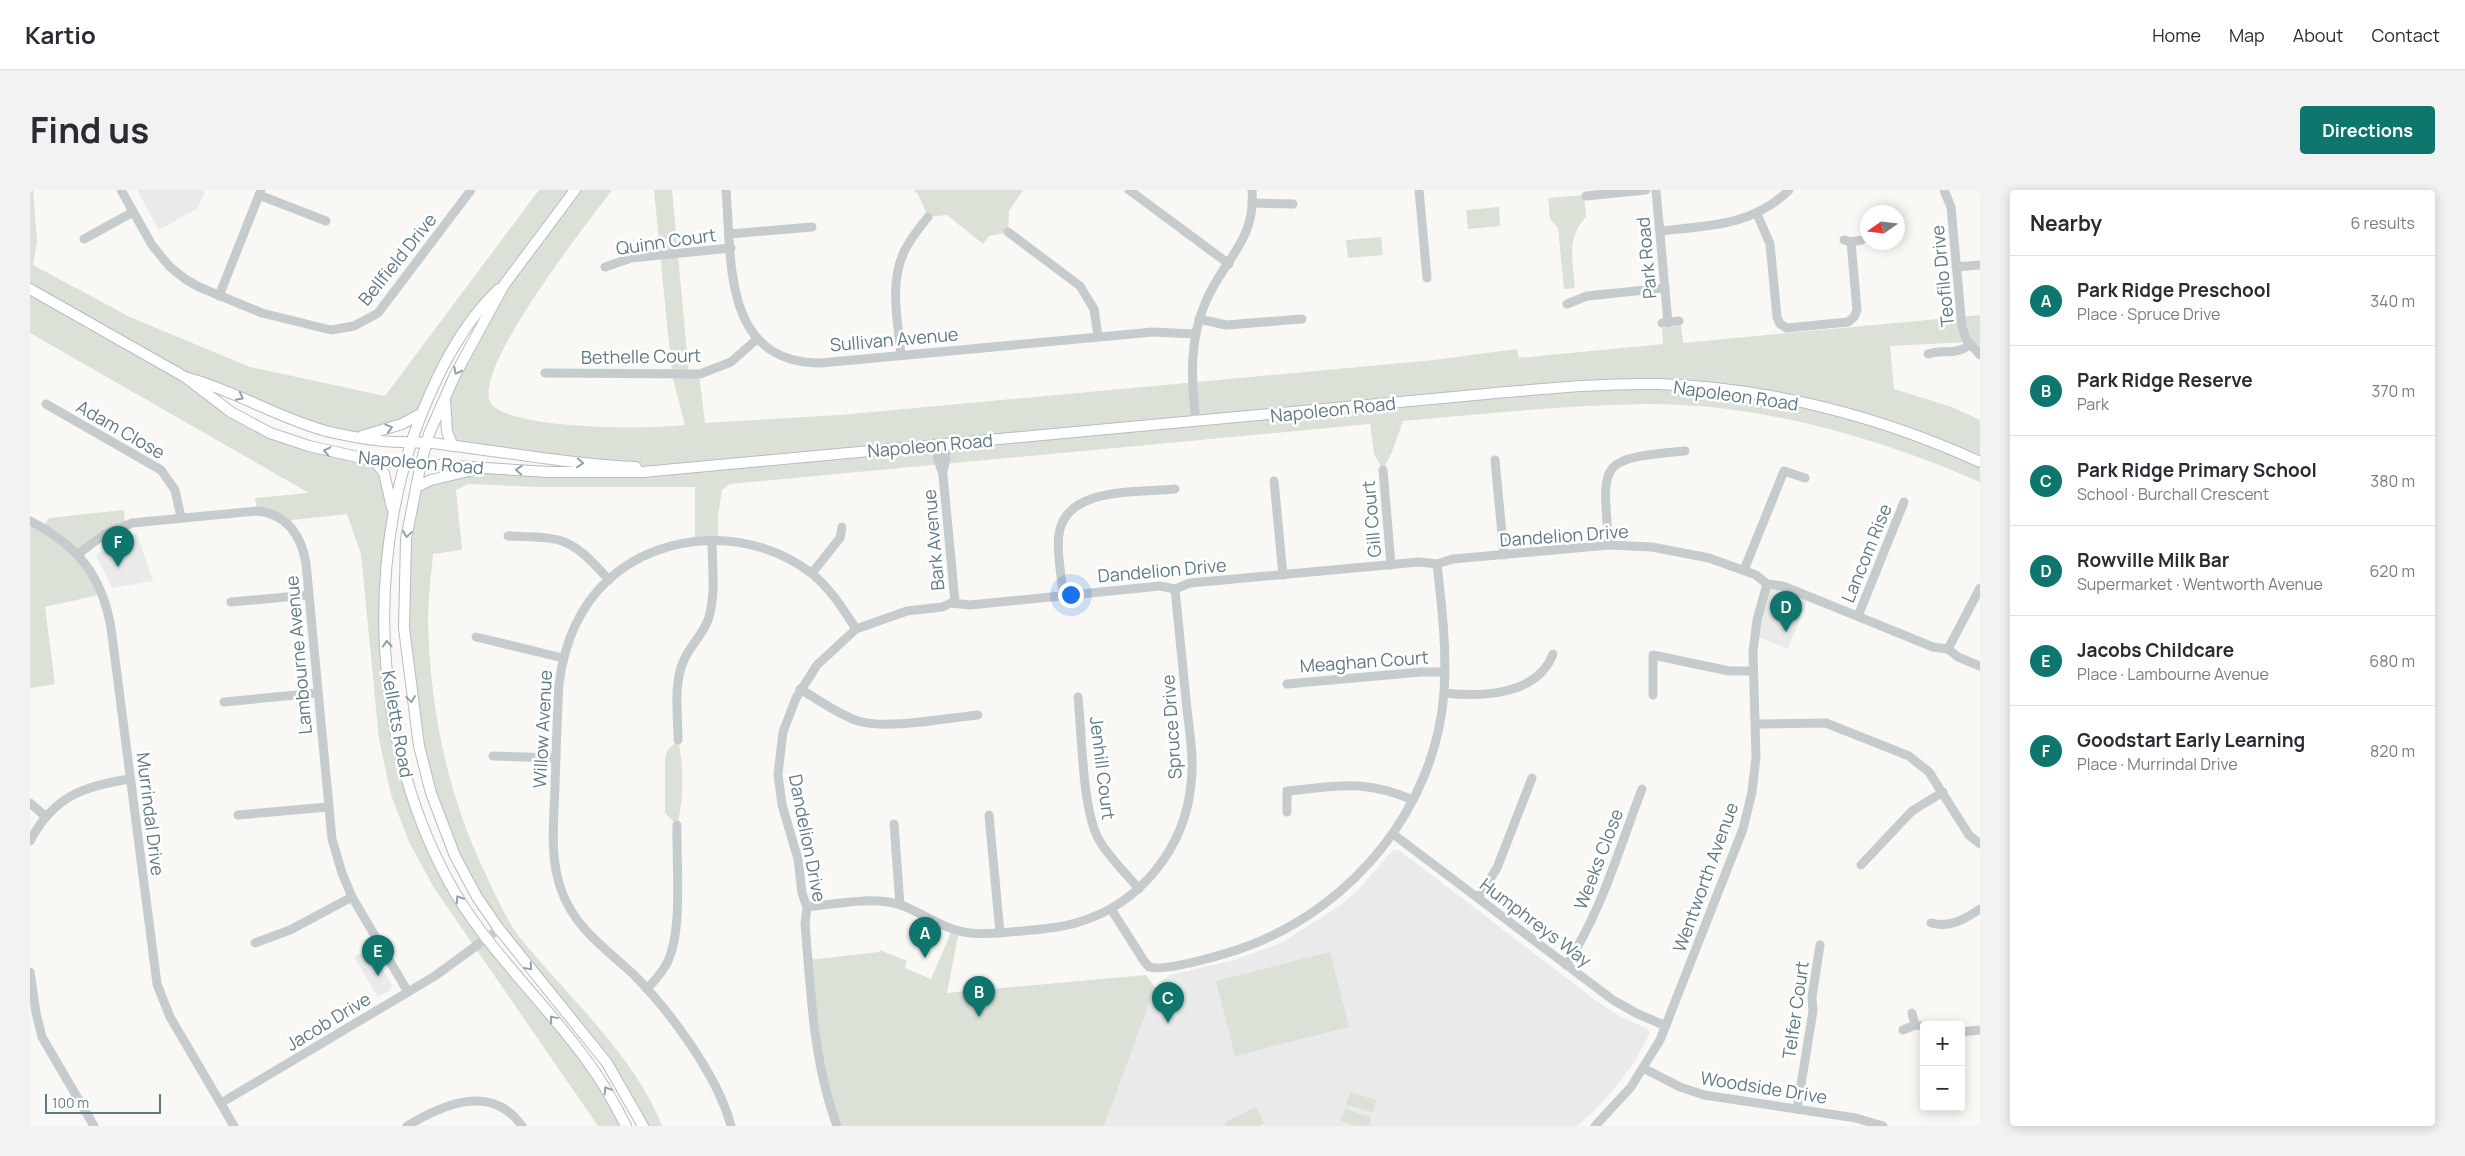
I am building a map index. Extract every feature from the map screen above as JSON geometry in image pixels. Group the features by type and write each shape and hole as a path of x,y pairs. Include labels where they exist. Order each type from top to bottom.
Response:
{"main road":[{"name":"Kelletts Road","path":"575,190 504,285 445,397 427,443 421,463 406,539 403,604 407,666 419,746 431,793 447,839 478,898 499,929 598,1050 621,1084 642,1126"},
{"name":"Kelletts Road","path":"504,285 489,298 460,336 437,377 420,414 404,462 393,512 386,567 385,605 390,696 401,756 414,803 436,856 458,896 486,939 584,1056 606,1088 626,1126"},
{"name":"Napoleon Road","path":"30,289 185,377 218,404 270,432 309,446 375,461 598,474 1576,386 1669,385 1759,395 1834,410 1923,438 1980,462"},
{"name":"Napoleon Road","path":"185,377 220,386 242,398 304,424 356,438 427,443 549,460 677,468"},
{"path":"445,397 447,432 453,446"},
{"path":"356,438 402,424 420,414"},
{"path":"375,461 384,473 393,512"},
{"path":"416,487 431,480 481,468"}],"street":[{"name":"Bellfield Drive","path":"121,190 152,245 169,266 192,283 262,313 323,329 345,328 361,324 373,317 386,304 471,190"},
{"name":"Sullivan Avenue","path":"726,190 738,307 744,322 757,340 778,354 806,362 1165,331 1195,334"},
{"path":"1129,190 1229,264"},
{"path":"1196,421 1192,372 1195,334 1210,292 1245,237 1252,203 1252,190"},
{"path":"1419,190 1427,278"},
{"path":"1586,196 1646,190"},
{"name":"Park Road","path":"1656,190 1665,288 1665,323 1679,322"},
{"path":"1660,230 1724,224 1757,214 1789,190"},
{"name":"Teofilo Drive","path":"1944,190 1951,207 1962,327 1970,345 1980,355"},
{"path":"219,296 260,192 326,221"},
{"path":"1252,203 1293,204"},
{"path":"84,239 133,212"},
{"path":"1757,214 1770,244 1777,317 1780,324 1787,328 1848,322 1854,318 1856,310 1848,241 1860,240"},
{"path":"901,355 896,297 897,274 904,251 928,217"},
{"path":"730,234 812,227"},
{"path":"1008,232 1083,290 1094,309 1098,336"},
{"name":"Quinn Court","path":"605,266 631,258 731,248"},
{"path":"1956,267 1980,265"},
{"path":"1567,304 1587,296 1665,288"},
{"path":"1200,319 1226,325 1302,319"},
{"name":"Bethelle Court","path":"545,373 700,374 731,362 757,340"},
{"path":"1928,354 1934,352 1952,353 1970,345"},
{"name":"Adam Close","path":"46,404 161,470 175,490 181,517"},
{"name":"Bark Avenue","path":"940,444 955,602"},
{"path":"1609,545 1604,487 1607,476 1613,466 1631,456 1685,451"},
{"path":"1495,460 1504,555"},
{"name":"Gill Court","path":"1383,470 1391,565"},
{"path":"1744,570 1784,471 1804,478"},
{"path":"1274,481 1283,575"},
{"path":"1063,595 1059,536 1065,516 1073,507 1096,496 1175,489"},
{"name":"Lancom Rise","path":"1858,616 1904,502"},
{"name":"Lambourne Avenue","path":"78,554 98,538 119,527 138,522 257,511 280,518 293,529 301,542 308,595 328,806 336,856 352,897 408,992"},
{"name":"Murrindal Drive","path":"30,520 52,532 78,554 96,580 109,614 157,984 168,1011 234,1126"},
{"path":"812,573 840,538 842,527"},
{"path":"508,536 549,537 568,542 584,552 609,580"},
{"path":"678,740 678,688 681,669 688,653 705,627 711,608 712,540"},
{"name":"Willow Avenue","path":"731,1126 722,1100 708,1072 647,989 590,936 573,914 562,891 553,851 559,684 563,658 580,617 609,580 641,558 667,547 712,540 746,543 766,549 793,561 812,573 836,600 856,629"},
{"name":"Dandelion Drive","path":"837,1126 827,1095 818,1056 805,924 807,907 802,893 798,859 782,805 778,758 785,726 800,689 821,661 856,629 895,614 942,607 955,602 970,604 1160,586 1175,589 1190,584 1424,562 1437,564 1453,559 1609,545 1652,546 1677,550 1744,570 1758,576 1767,584 1783,586 1933,647 1948,649 1958,657 1980,666"},
{"path":"1111,909 1147,971 1228,952 1258,942 1290,927 1329,901 1356,878 1393,834 1413,800 1435,742 1444,693 1445,672 1444,627 1437,564"},
{"name":"Wentworth Avenue","path":"1595,1126 1619,1102 1643,1068 1666,1026 1744,829 1755,775 1756,724 1752,671 1757,620 1767,584"},
{"path":"1948,649 1980,588"},
{"name":"Spruce Drive","path":"807,907 870,901 900,905 953,930 979,934 1000,933 1071,924 1111,909 1139,889 1161,864 1177,838 1188,806 1191,786 1191,750 1175,589"},
{"path":"231,602 308,595"},
{"path":"476,637 563,658"},
{"path":"1444,693 1484,695 1511,689 1538,675 1550,662 1553,654"},
{"path":"1653,695 1653,655 1729,671 1752,671"},
{"name":"Meaghan Court","path":"1286,684 1421,672 1445,672"},
{"path":"800,689 845,715 866,723 895,723 978,715"},
{"path":"224,702 317,693"},
{"name":"Jenhill Court","path":"1078,697 1089,807 1095,830 1108,854 1139,889"},
{"path":"1756,724 1820,723 1842,728 1913,759 1929,772 1969,835 1980,844"},
{"path":"492,756 556,758"},
{"path":"30,841 46,816 66,798 80,790 104,782 130,778"},
{"path":"1478,898 1497,868 1532,778"},
{"path":"1287,812 1287,791 1326,787 1367,785 1386,789 1413,800"},
{"name":"Weeks Close","path":"1566,965 1579,946 1590,923 1642,789"},
{"path":"1861,865 1912,812 1942,792"},
{"path":"30,803 46,816"},
{"path":"238,815 328,806"},
{"path":"989,815 1000,933"},
{"path":"894,824 900,905"},
{"path":"647,989 665,967 674,944 677,825"},
{"name":"Humphreys Way","path":"1393,834 1622,1006 1666,1026"},
{"path":"255,943 290,930 352,897"},
{"path":"1931,923 1943,931 1980,909"},
{"name":"Jacob Drive","path":"221,1103 435,976 499,929"},
{"name":"Telfer Court","path":"1796,1109 1813,1011 1812,997 1820,945"},
{"path":"30,972 36,1013 42,1037 94,1126"},
{"path":"1903,1030 1919,1026 1912,1013"},
{"path":"1965,1032 1980,1030"},
{"name":"Woodside Drive","path":"1643,1068 1671,1083 1697,1093 1856,1118 1883,1126"},
{"path":"407,1126 440,1107 466,1100 495,1106 514,1117 522,1126"}],"shaded area":[{"path":"30,190 33,190 37,241 33,265 130,317 250,367 385,396 539,190 612,190 537,293 501,355 491,380 489,399 498,409 519,417 579,426 644,427 685,425 672,375 654,190 672,190 689,375 699,374 705,423 840,415 1434,360 1517,349 1519,358 1663,344 1662,328 1681,326 1683,343 1980,315 1980,355 1967,342 1890,346 1894,389 1952,407 1980,420 1980,482 1901,451 1818,426 1733,410 1648,404 1556,408 1403,421 1392,452 1383,470 1374,454 1370,424 730,484 722,490 718,516 718,540 695,542 695,487 541,487 468,484 456,490 462,550 433,554 428,605 430,655 437,720 452,784 473,847 512,926 540,962 600,1028 618,1052 650,1100 662,1126 643,1126 632,1104 477,897 431,793 403,604 416,487 481,468 673,468 618,466 453,446 445,397 492,310 474,316 420,414 357,438 186,377 250,423 375,461 393,512 387,658 407,780 458,897 569,1037 626,1126 598,1126 434,888 409,842 391,795 379,739 361,554 347,514 284,521 257,511 255,498 309,493 30,333"},
{"path":"137,190 205,190 198,208 159,230"},
{"path":"913,190 1023,190 1009,211 1008,232 989,236 983,244 947,215 928,217 918,194"},
{"path":"1584,195 1586,217 1576,233 1572,250 1575,288 1564,289 1558,228 1550,219 1548,198"},
{"path":"1499,207 1500,226 1468,229 1466,210"},
{"path":"1381,237 1383,255 1348,258 1346,240"},
{"path":"124,510 125,525 78,554 103,594 45,607 55,684 30,688 30,521 43,527 49,518"},
{"path":"137,534 153,581 112,588 96,555 118,540"},
{"path":"1767,584 1809,596 1788,649 1754,635"},
{"path":"678,740 682,782 681,804 677,825 665,813 665,758 667,751"},
{"path":"1393,850 1398,850 1595,1000 1621,1017 1648,1029 1650,1033 1635,1061 1597,1108 1577,1126 1104,1126 1155,988 1161,981 1170,975 1235,960 1283,942 1339,906 1356,892"},
{"path":"952,930 959,931 947,993 1146,975 1155,988 1104,1126 837,1126 827,1095 808,960 879,952 880,950 907,961 905,968 931,979"},
{"path":"370,948 392,985 390,990 378,997 354,957"},
{"path":"1330,952 1349,1027 1235,1056 1216,981"},
{"path":"1350,1092 1376,1100 1373,1112 1346,1105"},
{"path":"1256,1107 1264,1123 1259,1126 1226,1126 1224,1123"},
{"path":"1345,1109 1371,1117 1369,1126 1357,1126 1341,1121"}],"place":[{"name":"Goodstart Early Learning","path":"118,567"},
{"name":"Rowville Milk Bar","path":"1786,632"},
{"name":"Park Ridge Preschool","path":"925,958"},
{"name":"Jacobs Childcare","path":"378,976"},
{"name":"Park Ridge Reserve","path":"979,1017"},
{"name":"Park Ridge Primary School","path":"1168,1023"}]}
